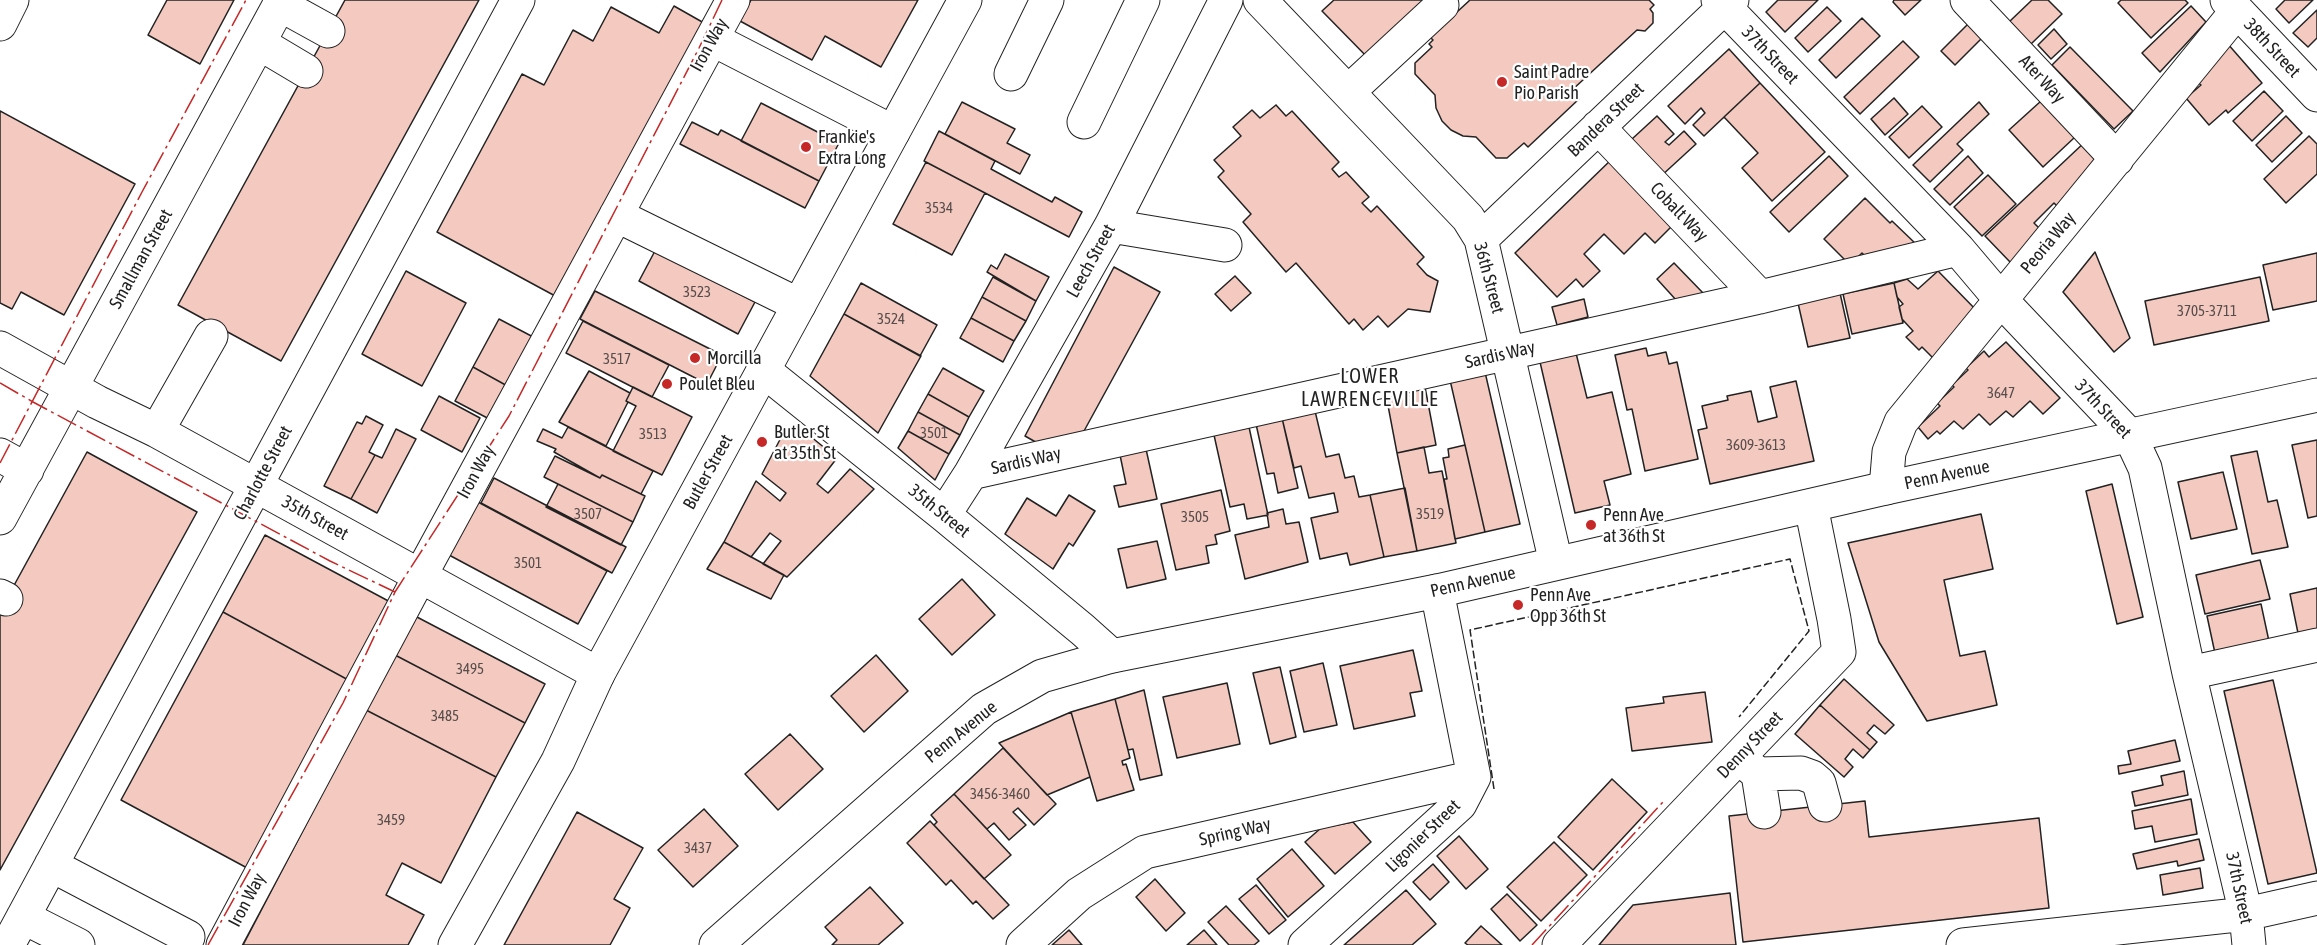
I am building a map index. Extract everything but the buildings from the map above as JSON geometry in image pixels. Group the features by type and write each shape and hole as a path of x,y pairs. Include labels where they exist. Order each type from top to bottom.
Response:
{"street":[{"path":"0,24 12,0"},
{"name":"Charlotte Street","path":"8,945 518,0"},
{"name":"Iron Way","path":"223,945 420,576 733,0"},
{"name":"Butler Street","path":"455,945 558,760 598,674 965,0"},
{"path":"1011,74 1047,0"},
{"path":"1084,122 1143,0"},
{"name":"Leech Street","path":"944,515 971,473 1111,226 1227,0"},
{"name":"36th Street","path":"1260,0 1468,218 1480,239 1556,563"},
{"name":"Ater Way","path":"1966,0 2117,159"},
{"name":"Bandera Street","path":"1480,239 1725,2"},
{"name":"37th Street","path":"1725,2 1958,249 2002,300 2130,436 2145,468 2248,930"},
{"path":"1348,92 1442,5"},
{"name":"Peoria Way","path":"1886,488 1889,452 1901,422 2117,159 2232,6"},
{"name":"38th Street","path":"2232,6 2317,95"},
{"path":"272,18 322,32"},
{"path":"272,18 322,32"},
{"name":"Smallman Street","path":"0,518 13,463 72,387 272,18"},
{"path":"712,39 893,132"},
{"name":"Cobalt Way","path":"1598,127 1760,297"},
{"path":"616,215 799,305"},
{"path":"1111,226 1225,245"},
{"name":"Sardis Way","path":"971,473 1760,297 1958,249"},
{"path":"157,431 211,336"},
{"name":"35th Street","path":"0,348 157,431 598,674"},
{"name":"35th Street","path":"763,370 944,515 1112,656"},
{"name":"Penn Avenue","path":"716,945 984,709 1042,676 1112,656 1437,591 1886,488 2317,395"},
{"name":"Denny Street","path":"1559,945 1748,765 1839,652 1811,506"},
{"path":"1437,591 1474,777"},
{"path":"2189,673 2317,645"},
{"path":"1764,812 1748,765 1801,773 1812,777 1819,783 1825,805"},
{"name":"Spring Way","path":"1023,945 1079,894 1145,852 1474,777"},
{"name":"Ligonier Street","path":"1305,945 1460,804 1474,777"},
{"path":"51,865 188,937"},
{"path":"1963,945 2248,930 2317,898"},
{"path":"23,917 78,945"}],"fence":[{"path":"1494,789 1470,630 1790,559 1809,631 1739,717"}],"power":[{"path":"0,463 246,0"},
{"path":"208,945 343,703 395,592 509,416 722,0"},
{"path":"0,383 330,561 395,592"},
{"path":"1532,945 1663,802"}],"place":[{"name":"Saint Padre Pio Parish","path":"1502,82"},
{"name":"Frankie's Extra Long","path":"806,147"},
{"name":"Morcilla","path":"695,358"},
{"name":"Poulet Bleu","path":"667,384"},
{"name":"Butler St at 35th St","path":"762,442"},
{"name":"Penn Ave at 36th St","path":"1591,525"},
{"name":"Penn Ave Opp 36th St","path":"1518,605"}],"district":[{"name":"LOWER LAWRENCEVILLE","path":"1370,388"}]}
